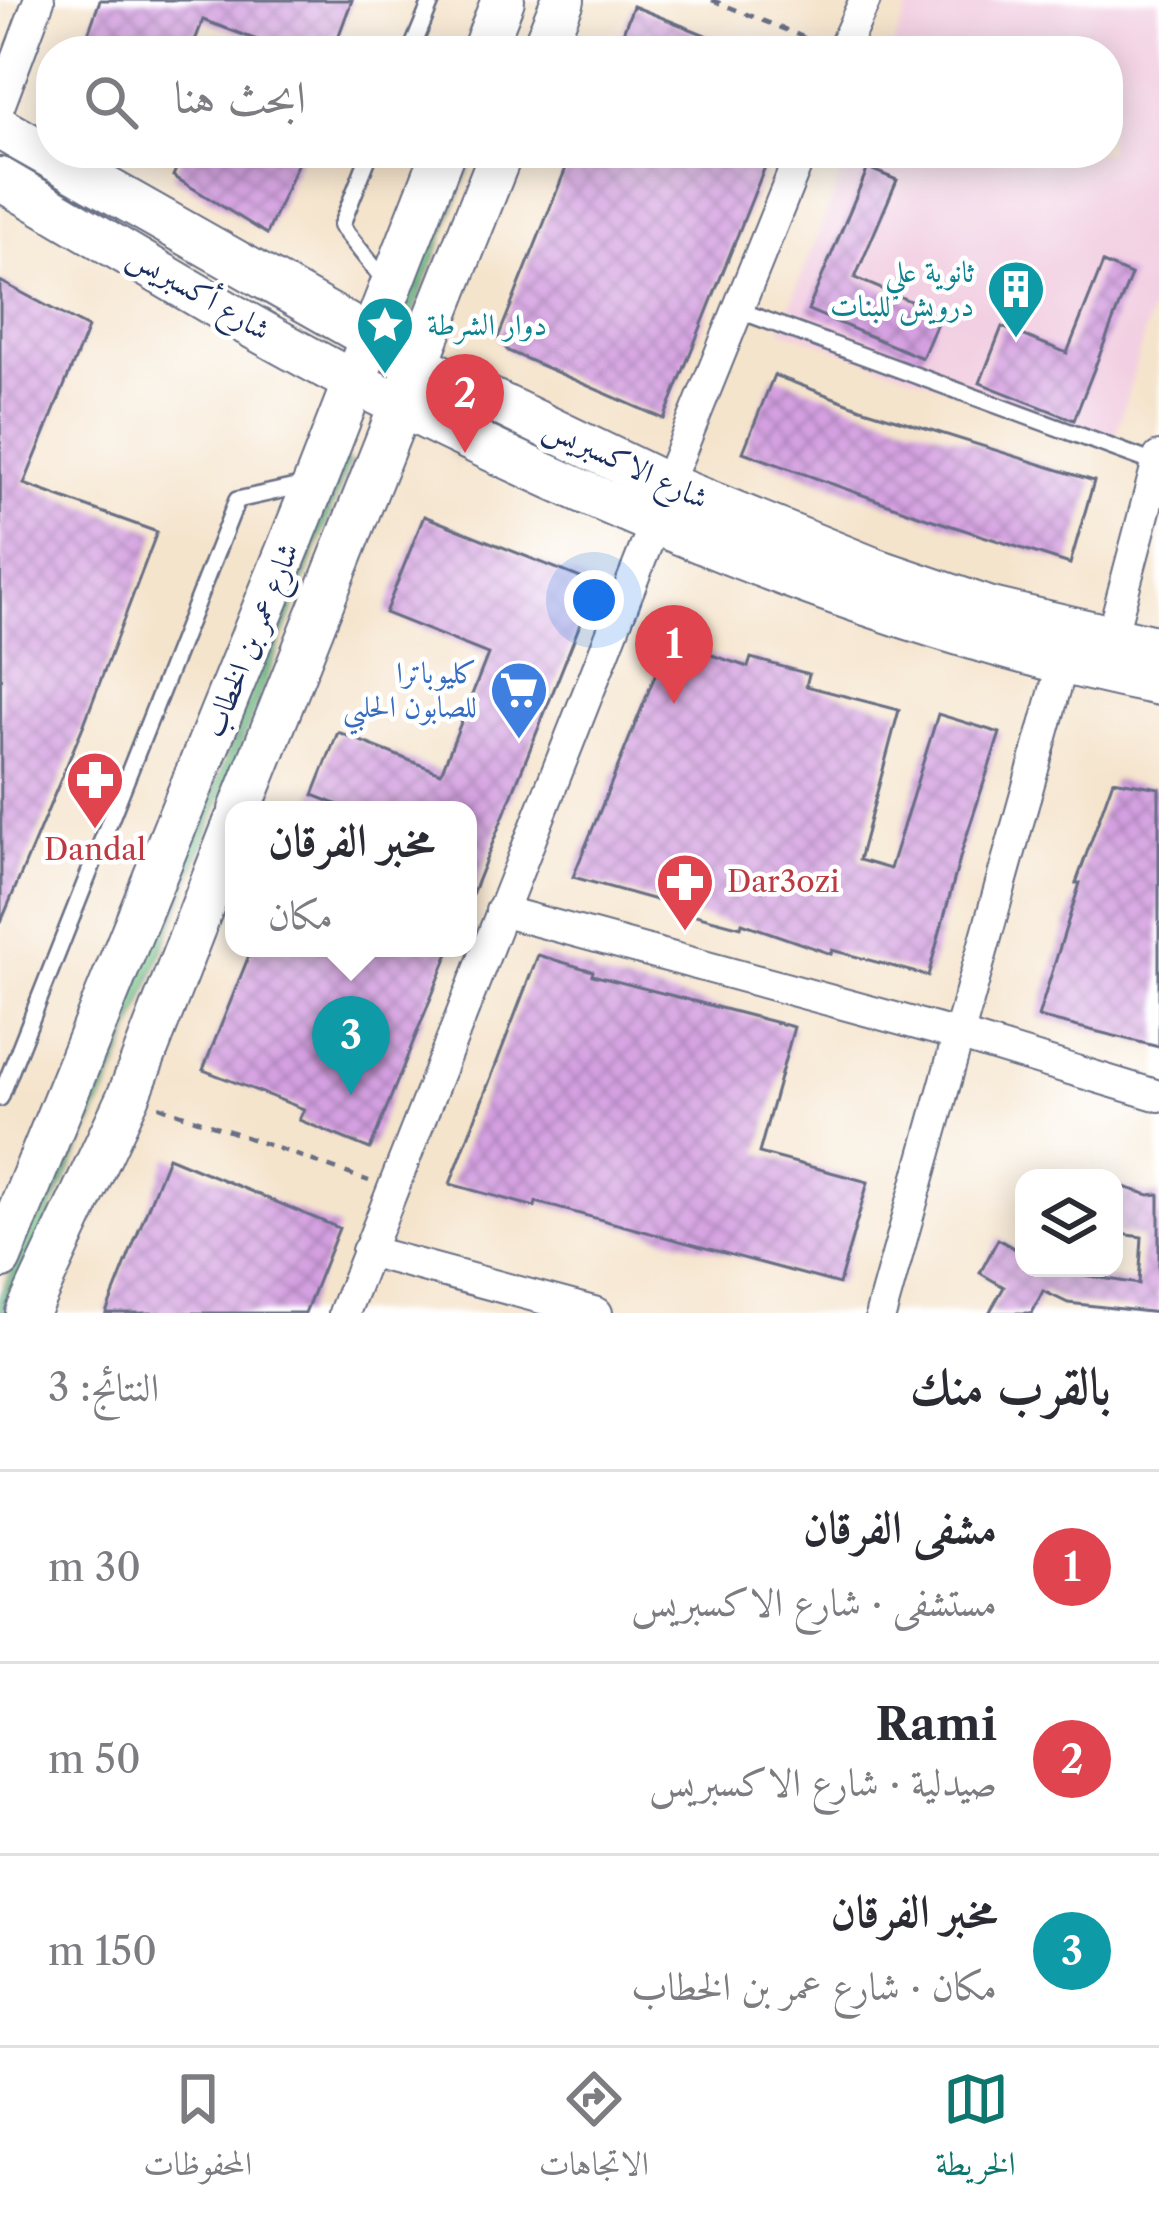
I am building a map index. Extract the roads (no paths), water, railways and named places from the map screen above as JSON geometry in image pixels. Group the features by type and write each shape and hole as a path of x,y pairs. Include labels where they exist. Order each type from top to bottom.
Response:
{"street":[{"path":"0,104 39,0"},
{"path":"489,36 502,0"},
{"path":"548,36 563,0"},
{"path":"838,36 865,0"},
{"name":"شارع الاكسبريس","path":"0,128 36,148"},
{"name":"شارع الاكسبريس","path":"71,168 661,504 991,609 1159,648"},
{"name":"شارع عمر بن الخطاب","path":"0,1258 315,482 436,168"},
{"name":"شارع عمر بن الخطاب","path":"244,801 495,168"},
{"path":"344,1313 795,168"},
{"name":"شارع أكسبريس","path":"0,179 399,404 661,504"},
{"path":"1111,638 1158,460"},
{"path":"661,504 846,595 1062,665 1159,684"},
{"path":"880,1313 1062,665"},
{"path":"27,1313 129,1095 225,848"},
{"path":"501,911 961,1036 1159,1096"},
{"path":"367,1251 597,1313"}],"lane":[{"path":"417,36 432,0"},
{"path":"364,168 341,226 390,288"},
{"path":"738,310 1158,460"},
{"path":"0,1098 237,500 315,482"}],"place":[{"name":"ثانوية علي درويش للبنات","path":"1016,340"},
{"name":"دوار الشرطة","path":"385,376"},
{"name":"Rami","path":"465,453"},
{"name":"مشفى الفرقان","path":"674,704"},
{"name":"كليوباترا للصابون الحلبي","path":"519,741"},
{"name":"Dandal","path":"95,831"},
{"name":"Dar3ozi","path":"685,933"},
{"name":"مخبر الفرقان","path":"351,1095"}]}
